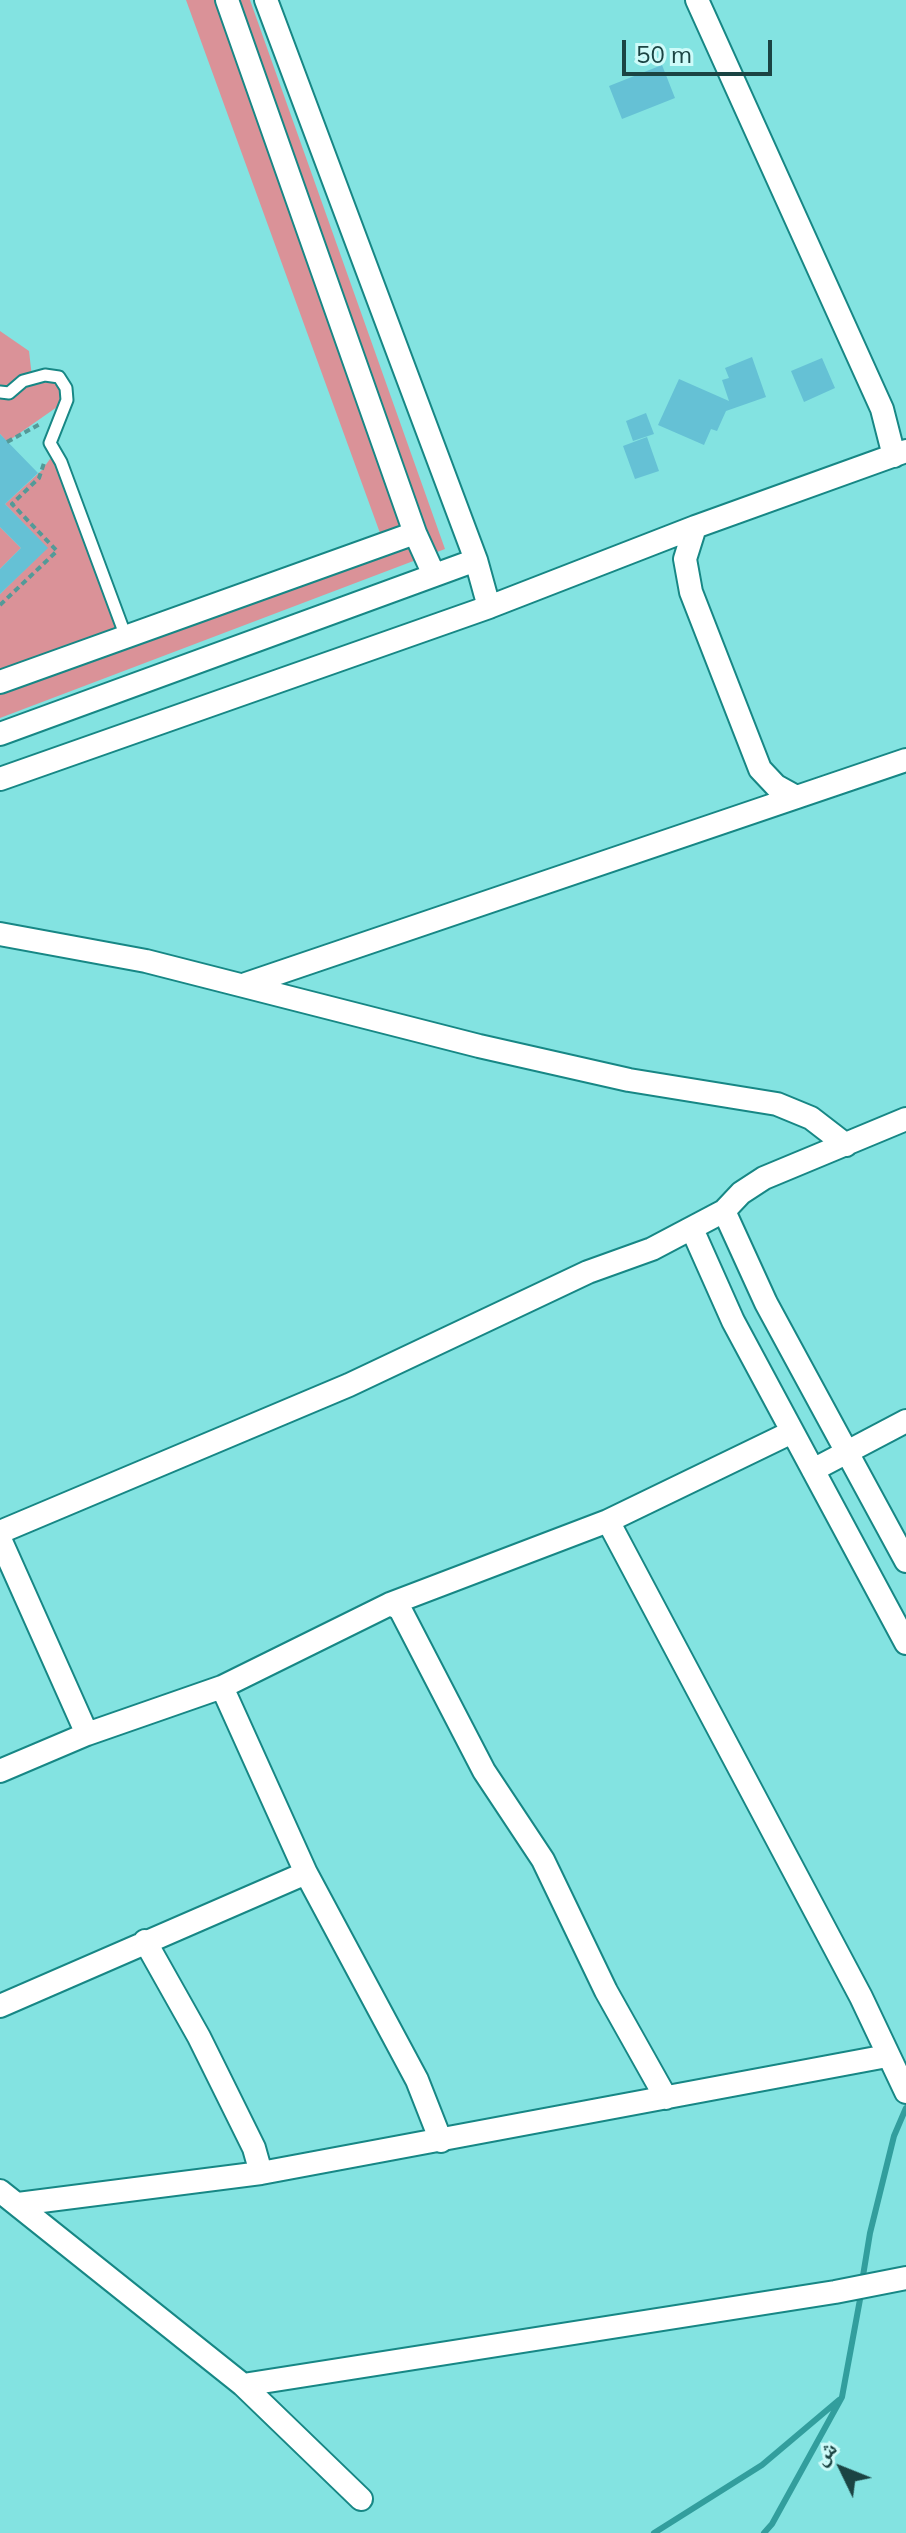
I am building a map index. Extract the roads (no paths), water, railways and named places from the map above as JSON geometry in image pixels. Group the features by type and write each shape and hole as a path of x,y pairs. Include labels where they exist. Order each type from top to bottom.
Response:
{"street":[{"path":"227,0 415,533 434,575"},
{"path":"266,0 476,560 489,607"},
{"path":"0,779 489,607 695,527 900,454 697,0"},
{"path":"695,527 685,559 686,575 760,769 776,786 796,797"},
{"path":"0,682 415,533"},
{"path":"0,734 476,560"},
{"path":"246,984 906,760"},
{"path":"744,815 757,794 760,769"},
{"path":"0,934 246,984 494,1049 629,1080 777,1104 811,1118 846,1145"},
{"path":"0,1532 349,1385 588,1272 652,1249 724,1211 741,1193 764,1178 906,1119"},
{"path":"724,1211 766,1303 906,1561"},
{"path":"692,1229 733,1321 906,1643"},
{"path":"813,1470 906,1421"},
{"path":"0,1771 87,1734 222,1687 390,1604 608,1521 792,1432"},
{"path":"608,1521 861,1997 906,2092"},
{"path":"0,1539 87,1734"},
{"path":"390,1604 400,1609 484,1771 543,1860 599,1979 666,2098"},
{"path":"222,1687 306,1873 417,2080 441,2141"},
{"path":"0,2006 306,1873"},
{"path":"145,1941 224,2087 254,2148 261,2173"},
{"path":"18,2204 261,2173 887,2056"},
{"path":"0,2191 243,2385 361,2499"},
{"path":"243,2385 742,2307 906,2278"}],"lane":[{"path":"0,392 9,393 32,377 59,377 67,400 50,443 61,462 126,637"}],"waterway":[{"path":"862,2282 870,2233 894,2136 906,2108"},
{"path":"764,2533 772,2524 842,2397 861,2294"},
{"path":"654,2533 762,2465 839,2400"}]}
